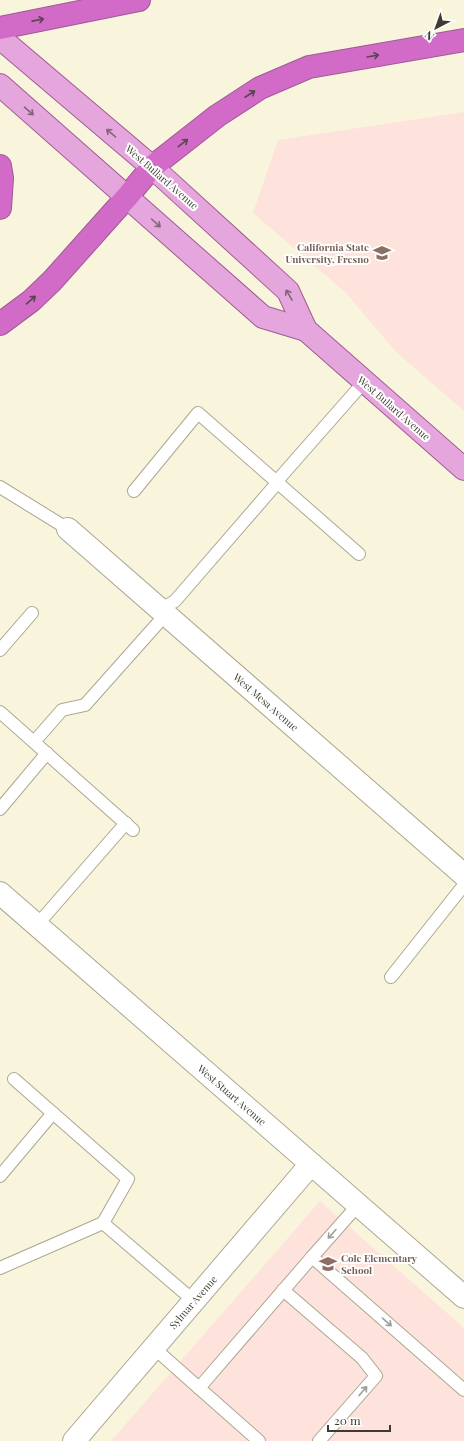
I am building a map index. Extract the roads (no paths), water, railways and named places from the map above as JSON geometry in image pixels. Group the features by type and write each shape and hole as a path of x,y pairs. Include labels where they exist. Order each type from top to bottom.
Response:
{"highway":[{"path":"0,28 139,0"},
{"path":"0,324 25,306 52,281 152,167 217,116 260,88 309,67 464,40"},
{"path":"0,166 2,178 0,208"}],"main road":[{"name":"West Bullard Avenue","path":"0,38 152,167 288,291 306,330 464,469"},
{"name":"West Bullard Avenue","path":"0,85 263,317 306,330"}],"street":[{"name":"West Mesa Avenue","path":"68,529 464,874"},
{"name":"West Stuart Avenue","path":"0,893 464,1297"},
{"name":"Sylmar Avenue","path":"74,1441 311,1164"}],"lane":[{"path":"34,742 62,710 85,705 163,612 175,601 364,382"},
{"path":"134,491 198,414 359,554"},
{"path":"1,489 68,529"},
{"path":"0,650 32,613"},
{"path":"0,712 129,826 37,925"},
{"path":"0,809 46,753"},
{"path":"391,977 464,885"},
{"path":"0,1268 103,1223 128,1179 14,1079"},
{"path":"0,1176 53,1113"},
{"path":"199,1388 358,1205"},
{"path":"103,1223 194,1301"},
{"path":"312,1257 464,1390"},
{"path":"283,1290 362,1358 376,1376 319,1441"},
{"path":"154,1348 259,1441"}],"place":[{"name":"California State University, Fresno","path":"382,253"},
{"name":"Cole Elementary School","path":"328,1264"}]}
